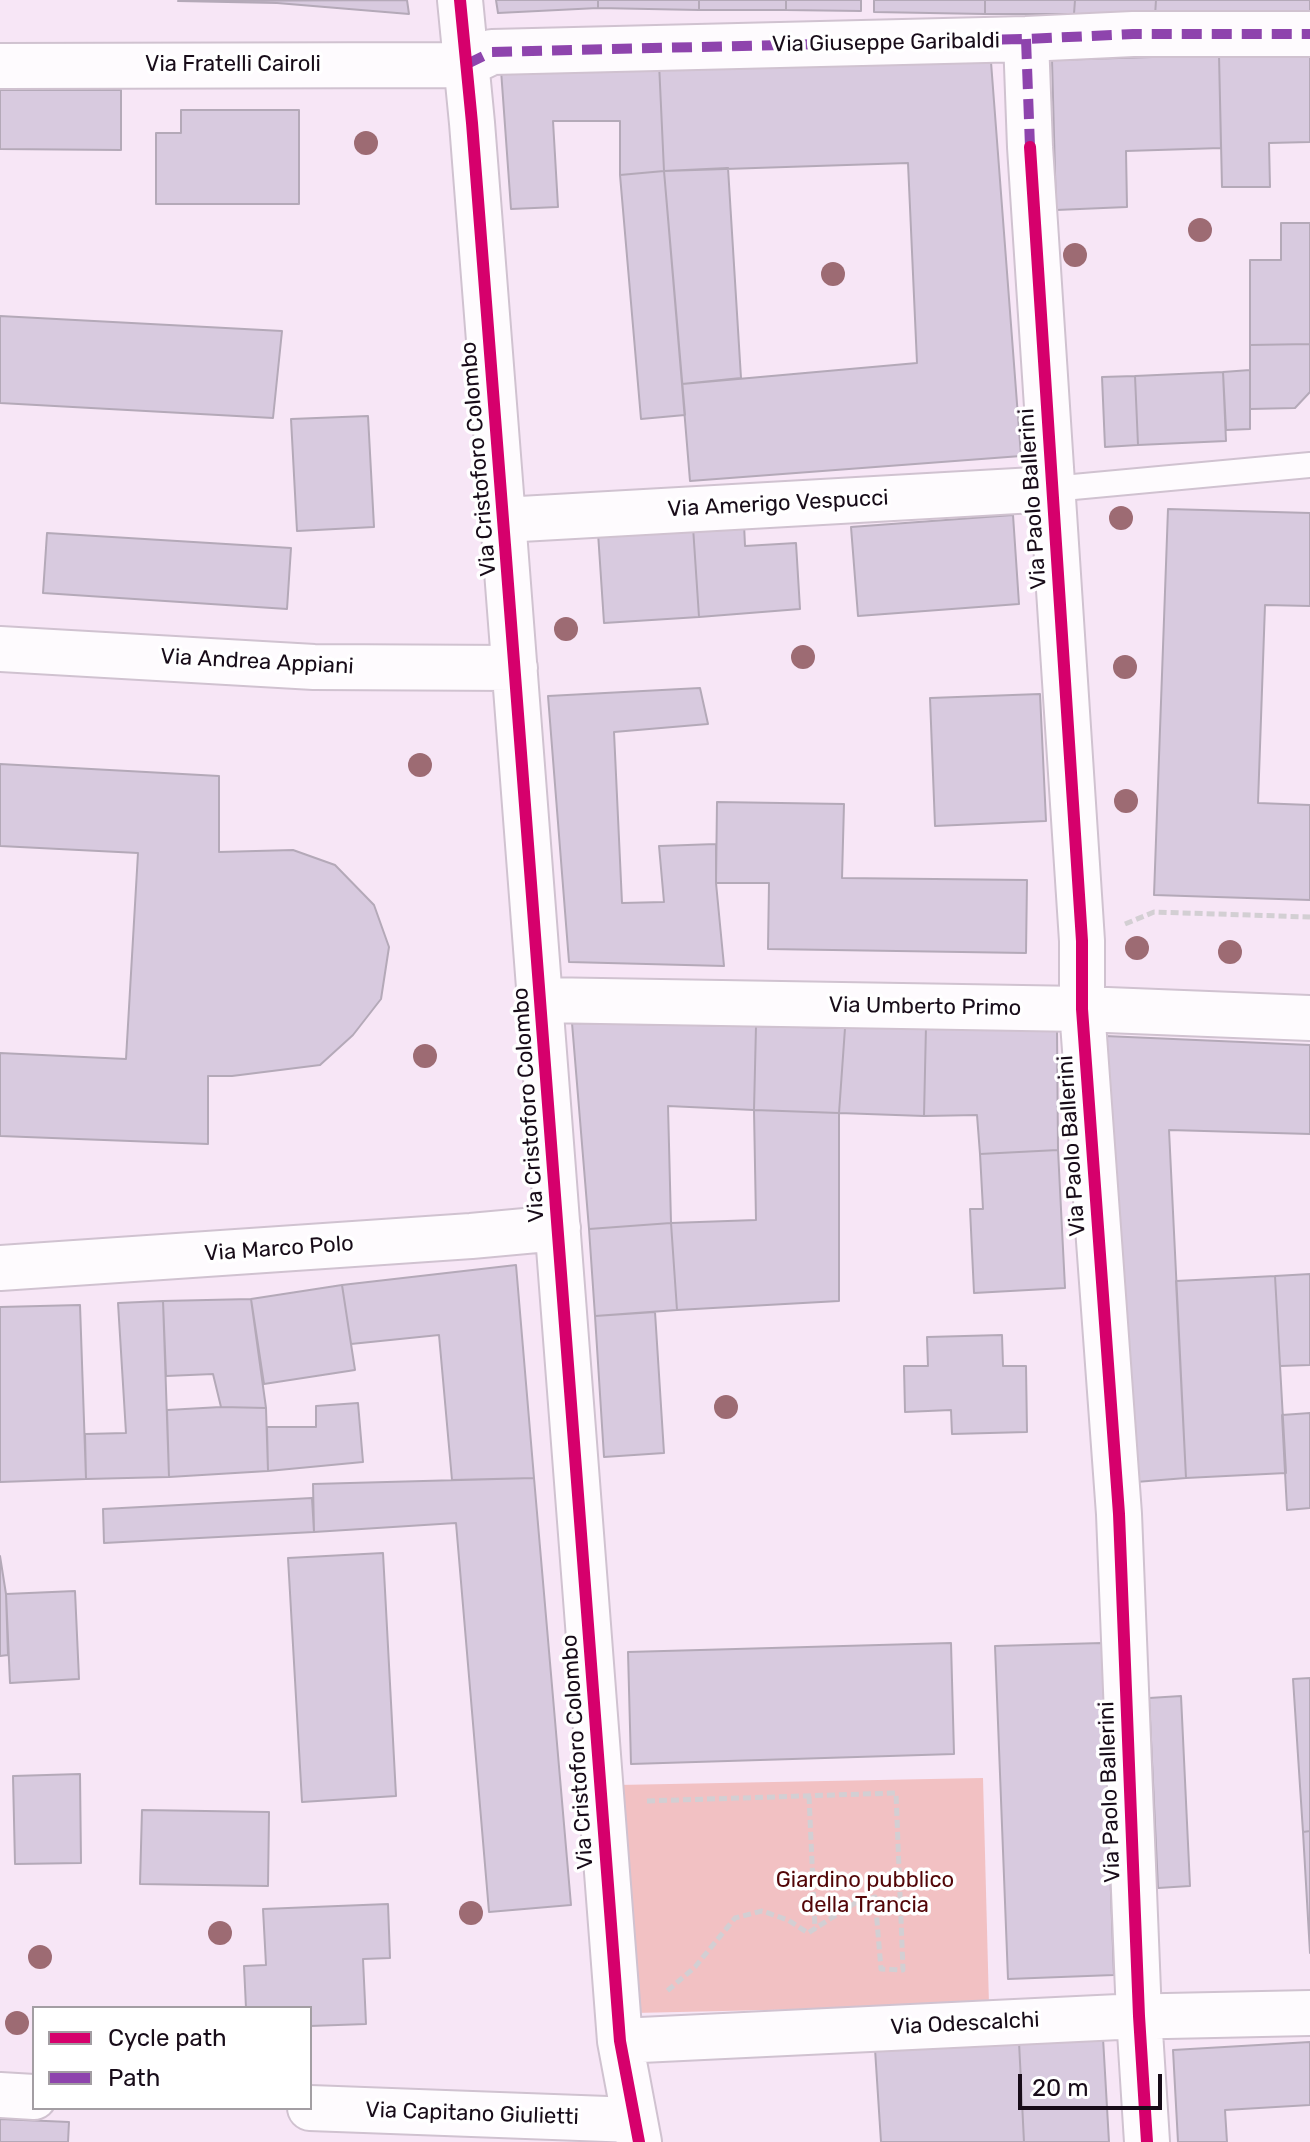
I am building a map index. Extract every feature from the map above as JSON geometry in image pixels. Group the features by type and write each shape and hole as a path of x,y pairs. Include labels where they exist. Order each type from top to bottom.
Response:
{"street":[{"name":"Via Cristoforo Colombo","path":"460,0 515,668 619,2023 636,2131"},
{"name":"Via Giuseppe Garibaldi","path":"465,65 492,52 1133,34 1310,34"},
{"name":"Via Paolo Ballerini","path":"1026,39 1030,147 1082,941 1082,1009 1119,1514 1147,2142"},
{"name":"Via Fratelli Cairoli","path":"0,66 465,65"},
{"name":"Via Amerigo Vespucci","path":"503,520 1052,489"},
{"name":"Via Andrea Appiani","path":"0,649 314,667 515,668"},
{"name":"Via Umberto Primo","path":"541,1000 1082,1009 1310,1018"},
{"name":"Via Marco Polo","path":"0,1268 558,1228"},
{"name":"Via Odescalchi","path":"619,2023 1310,2013"},
{"path":"0,2095 32,2097"},
{"name":"Via Capitano Giulietti","path":"312,2108 636,2131"}],"lane":[{"path":"1052,489 1310,465"}],"path":[{"path":"1082,941 1154,912 1310,917"},
{"path":"619,2023 655,2001 695,1967 735,1918 762,1911 788,1920 808,1933 855,1903 875,1897 881,1969 903,1970 896,1793 642,1801"},
{"path":"809,1796 815,1929"}],"green space":[{"name":"Giardino pubblico della Trancia","path":"983,1778 989,2005 634,2013 617,1785"}],"building":[{"path":"407,0 409,14 277,3 178,1"},
{"path":"496,0 598,0 598,8 498,13"},
{"path":"598,0 699,0 699,10 598,8"},
{"path":"699,0 786,0 786,10 699,10"},
{"path":"786,0 861,0 861,11 786,10"},
{"path":"874,0 985,0 985,14 874,12"},
{"path":"985,0 1075,0 1074,14 985,14"},
{"path":"1075,0 1156,0 1155,16 1074,14"},
{"path":"1156,0 1310,0 1310,18 1155,16"},
{"path":"1310,54 1310,142 1269,143 1270,187 1222,187 1219,55"},
{"path":"1219,55 1221,148 1126,151 1127,207 1056,210 1052,60"},
{"path":"991,62 1021,456 690,481 682,384 917,363 908,163 664,171 659,63"},
{"path":"659,63 664,171 620,175 620,121 553,121 558,207 511,209 501,70"},
{"path":"0,90 121,90 121,150 0,149"},
{"path":"181,110 299,110 299,204 156,204 156,133 181,133"},
{"path":"728,168 741,378 682,384 664,171"},
{"path":"664,171 685,415 641,419 620,175"},
{"path":"1281,223 1310,223 1310,344 1250,345 1250,260 1281,260"},
{"path":"0,316 282,331 273,418 0,403"},
{"path":"1310,344 1310,392 1295,408 1250,409 1250,345"},
{"path":"1250,370 1250,429 1226,430 1223,372"},
{"path":"1223,372 1226,441 1138,445 1135,376"},
{"path":"1135,376 1138,445 1105,447 1102,377"},
{"path":"368,416 374,527 297,531 291,419"},
{"path":"1168,509 1310,513 1310,606 1265,605 1258,803 1310,805 1310,900 1154,895"},
{"path":"1013,515 1019,604 858,616 851,527"},
{"path":"744,524 745,546 796,543 800,609 699,617 693,527"},
{"path":"693,527 699,617 604,623 598,533"},
{"path":"47,533 291,548 287,609 43,593"},
{"path":"700,688 708,724 614,732 622,903 664,902 659,846 716,844 716,883 724,966 569,962 548,696"},
{"path":"1040,694 1046,821 935,826 930,698"},
{"path":"0,764 219,776 219,852 293,850 335,865 374,905 389,947 381,999 353,1035 320,1065 208,1076 208,1144 0,1136 0,1053 126,1059 138,853 0,846"},
{"path":"717,802 844,804 842,878 1027,880 1026,953 768,949 769,883 716,883"},
{"path":"572,1023 756,1026 754,1110 668,1106 671,1223 589,1229"},
{"path":"756,1026 845,1028 839,1113 754,1110"},
{"path":"926,1026 1057,1029 1058,1150 980,1154 977,1115 924,1116"},
{"path":"926,1026 924,1116 839,1113 845,1028"},
{"path":"1105,1036 1310,1045 1310,1134 1169,1130 1186,1478 1136,1482"},
{"path":"754,1110 839,1113 839,1301 677,1310 671,1223 756,1220"},
{"path":"1058,1150 1065,1288 974,1293 970,1209 983,1209 980,1154"},
{"path":"671,1223 677,1310 595,1316 589,1229"},
{"path":"516,1265 534,1478 452,1480 439,1335 351,1344 342,1285"},
{"path":"1310,1274 1310,1365 1280,1366 1275,1276"},
{"path":"1275,1276 1286,1473 1186,1478 1176,1281"},
{"path":"342,1285 355,1370 264,1384 251,1299"},
{"path":"251,1299 266,1408 221,1407 213,1374 166,1376 163,1301"},
{"path":"163,1301 169,1477 86,1479 85,1434 126,1433 118,1303"},
{"path":"80,1305 86,1479 0,1482 0,1307"},
{"path":"655,1312 664,1453 604,1457 595,1316"},
{"path":"1002,1335 1003,1366 1026,1366 1027,1432 952,1434 951,1410 905,1412 904,1366 928,1366 927,1337"},
{"path":"358,1403 363,1462 268,1471 267,1427 316,1427 316,1406"},
{"path":"266,1408 268,1471 169,1477 167,1410"},
{"path":"1310,1413 1310,1508 1287,1510 1282,1415"},
{"path":"534,1478 571,1905 489,1912 456,1523 314,1532 313,1484"},
{"path":"312,1498 314,1532 104,1543 103,1509"},
{"path":"383,1553 396,1796 302,1802 288,1558"},
{"path":"0,1556 6,1594 8,1655 0,1656"},
{"path":"75,1591 79,1679 10,1683 6,1594"},
{"path":"951,1643 954,1754 631,1764 628,1652"},
{"path":"1102,1643 1114,1975 1008,1979 995,1646"},
{"path":"1310,1678 1310,1831 1303,1832 1293,1679"},
{"path":"1181,1696 1190,1886 1158,1888 1149,1698"},
{"path":"80,1774 81,1863 15,1864 13,1776"},
{"path":"142,1810 269,1812 268,1886 140,1884"},
{"path":"1310,1831 1310,1953 1303,1832"},
{"path":"388,1904 390,1958 363,1959 366,2024 312,2026 312,2006 246,2006 244,1966 266,1965 263,1909"},
{"path":"1103,2038 1109,2142 1024,2142 1019,2042"},
{"path":"1019,2042 1024,2142 881,2142 875,2049"},
{"path":"1310,2042 1310,2105 1225,2110 1227,2142 1178,2142 1173,2050"},
{"path":"0,2119 69,2122 68,2142 0,2142"}],"marked path":[{"path":"465,65 492,52 1133,34 1310,34"},
{"path":"1026,39 1030,147"}],"cycle path":[{"path":"460,0 620,2041 639,2142"},
{"path":"1030,147 1082,941 1082,1009 1119,1514 1147,2142"}]}
